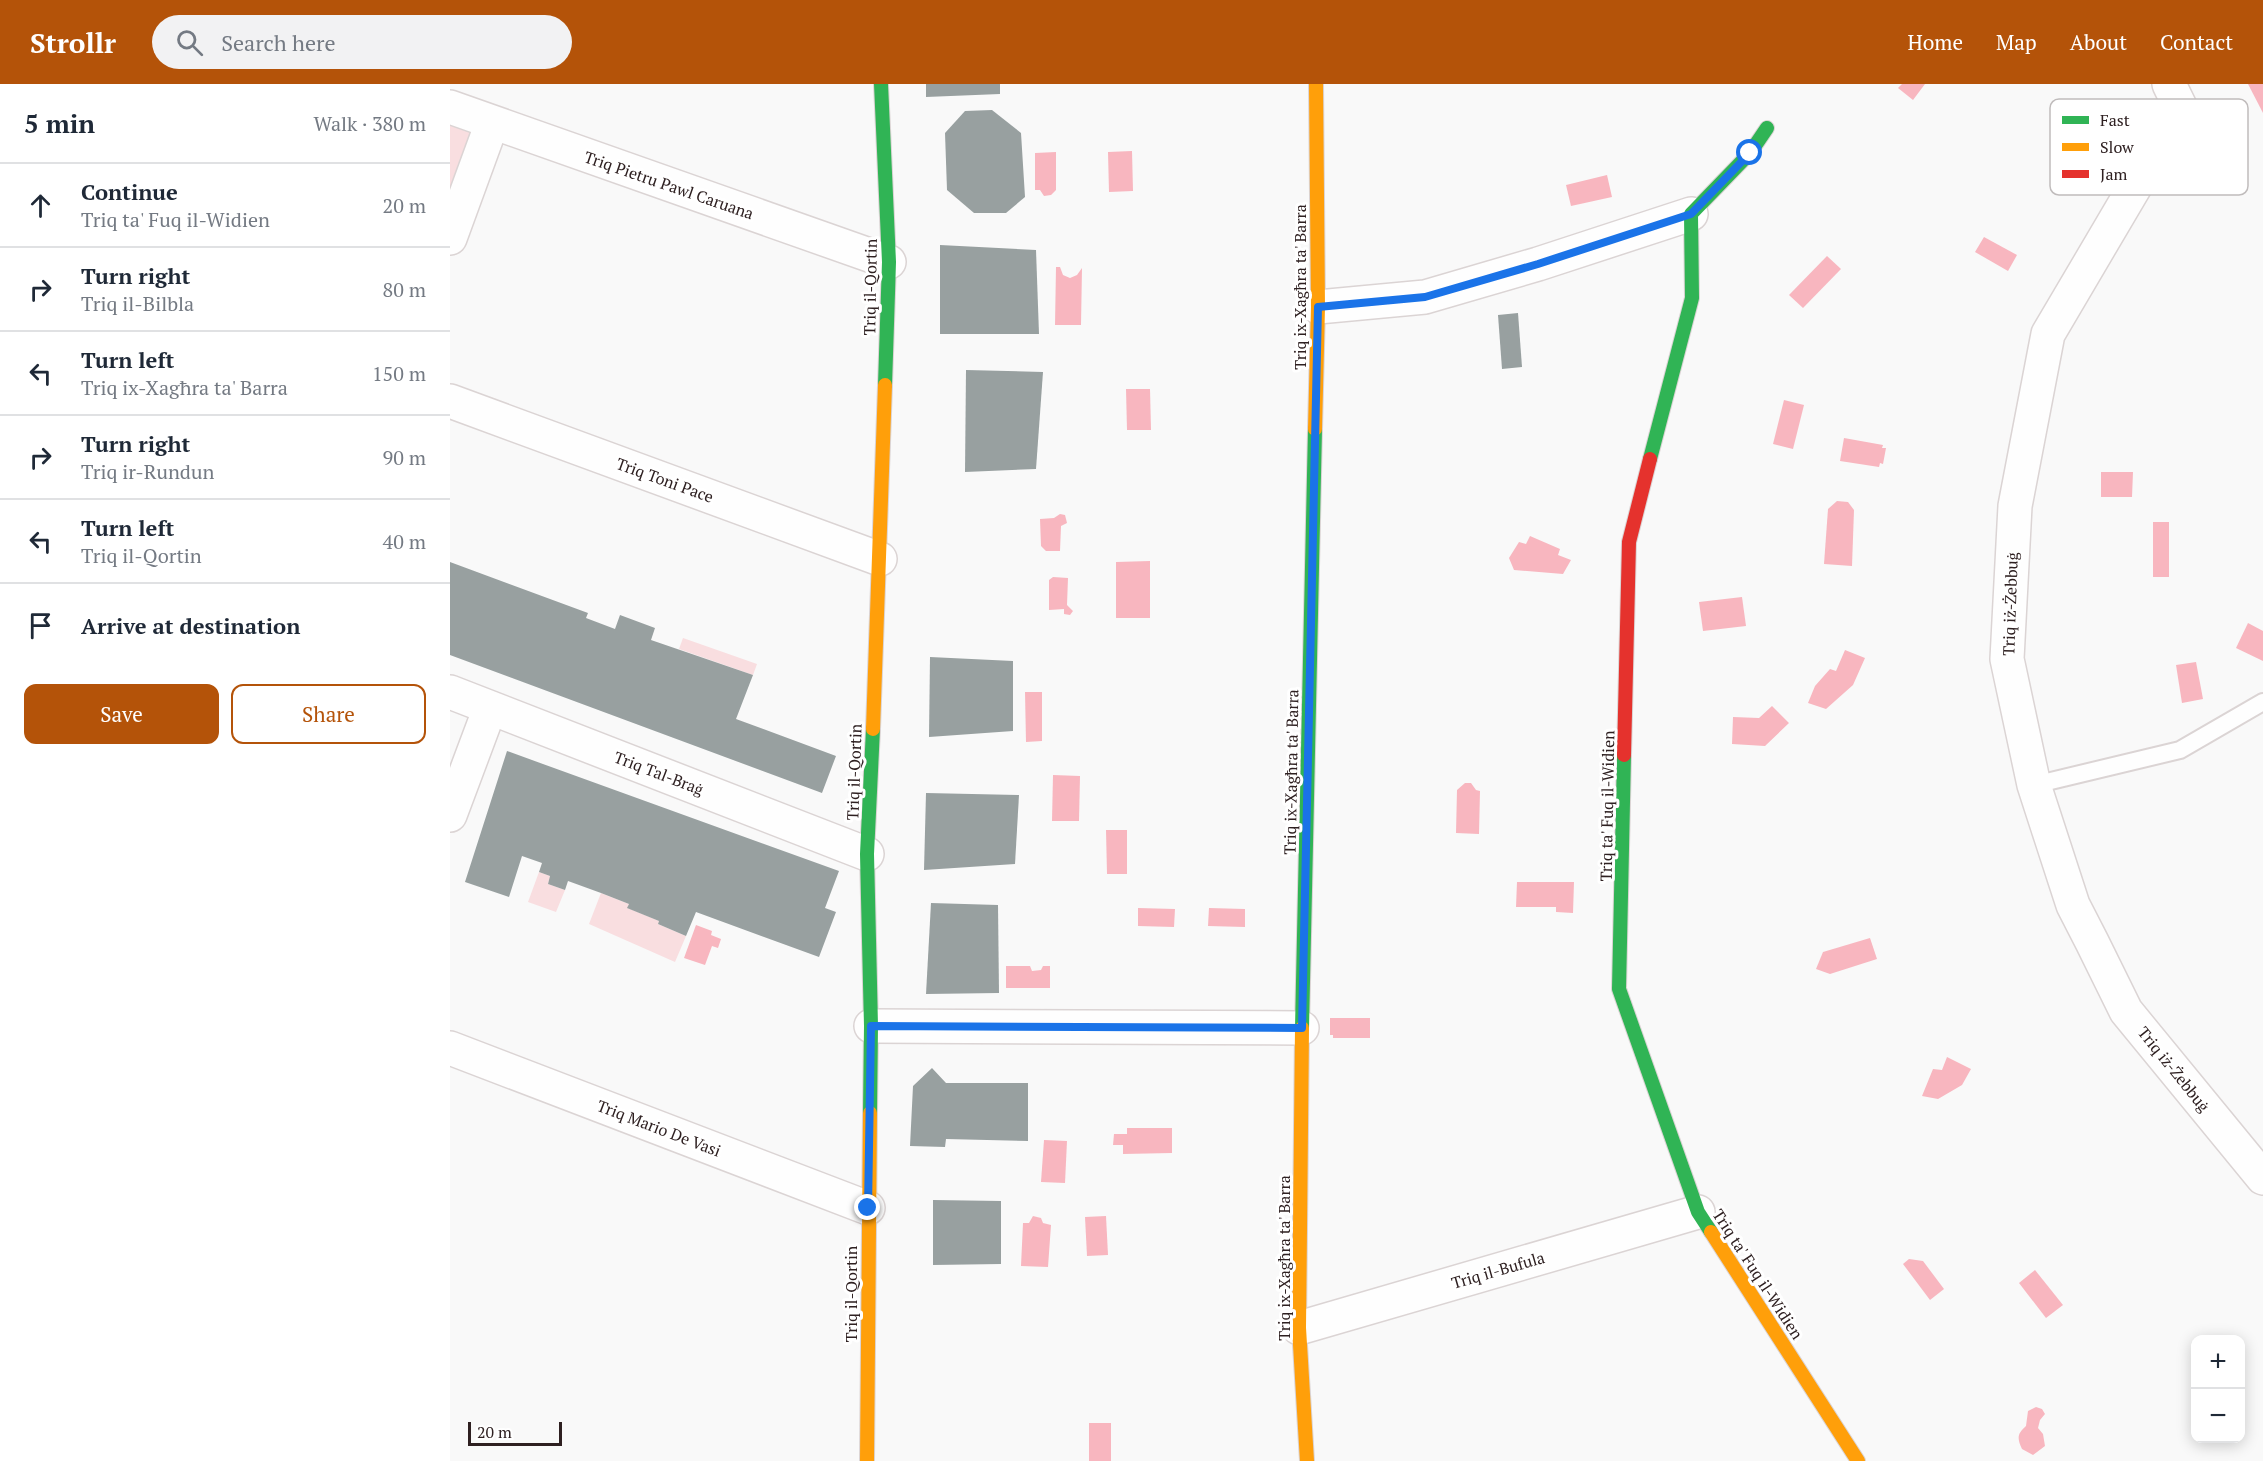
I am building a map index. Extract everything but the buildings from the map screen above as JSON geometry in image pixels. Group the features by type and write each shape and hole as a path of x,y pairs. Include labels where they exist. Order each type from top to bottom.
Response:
{"street":[{"name":"Triq il-Qortin","path":"867,1461 871,1026 867,854 880,559 889,262 881,84"},
{"name":"Triq ix-Xagħra ta' Barra","path":"1307,1461 1299,1328 1302,1028 1318,307 1316,84"},
{"name":"Triq iż-Żebbuġ","path":"2169,84 2176,99"},
{"name":"Triq Pietru Pawl Caruana","path":"450,107 889,262"},
{"path":"450,238 492,123"},
{"path":"1318,307 1425,297 1538,264 1691,214 1750,153 1767,128"},
{"name":"Triq iż-Żebbuġ","path":"2130,195 2048,334 2015,506 2007,659 2034,785 2073,904 2126,1011 2263,1178"},
{"name":"Triq ta' Fuq il-Widien","path":"1691,214 1692,298 1629,542 1619,989 1698,1212 1858,1461"},
{"name":"Triq Toni Pace","path":"450,401 880,559"},
{"name":"Triq Tal-Braġ","path":"450,692 867,854"},
{"path":"450,815 490,708"},
{"path":"871,1026 1302,1028"},
{"name":"Triq Mario De Vasi","path":"450,1048 868,1208"},
{"name":"Triq il-Bufula","path":"1299,1328 1698,1212"}],"lane":[{"path":"2034,785 2180,750 2263,702"}],"shaded area":[{"path":"1902,84 1925,84 1913,100 1898,88"},
{"path":"2248,84 2263,84 2263,113"},
{"path":"450,117 479,127 450,205"},
{"path":"1132,151 1133,191 1109,192 1108,152"},
{"path":"1056,152 1056,190 1051,195 1044,196 1040,190 1035,190 1035,153"},
{"path":"1607,175 1612,197 1571,206 1566,185"},
{"path":"1984,237 2017,255 2008,271 1975,252"},
{"path":"1827,256 1841,269 1803,308 1789,295"},
{"path":"1056,267 1060,267 1063,275 1070,278 1077,275 1082,268 1081,325 1055,325"},
{"path":"1126,389 1150,389 1151,430 1127,430"},
{"path":"1784,400 1804,405 1793,449 1773,444"},
{"path":"1844,438 1883,445 1882,448 1886,448 1883,464 1880,463 1879,467 1840,461"},
{"path":"2101,472 2133,472 2132,497 2101,497"},
{"path":"1837,501 1848,502 1854,510 1852,566 1824,564 1828,509"},
{"path":"1060,514 1065,515 1067,523 1061,526 1060,551 1046,551 1041,546 1040,519 1054,518"},
{"path":"2153,522 2169,522 2169,577 2153,577"},
{"path":"1530,536 1560,549 1558,555 1571,560 1563,574 1514,570 1509,558 1519,542 1526,544"},
{"path":"1150,561 1150,618 1116,618 1116,562"},
{"path":"1053,577 1068,578 1067,605 1073,611 1070,615 1064,614 1064,609 1049,610 1049,580"},
{"path":"1742,597 1746,626 1703,631 1699,602"},
{"path":"2248,623 2263,631 2263,661 2236,648"},
{"path":"683,638 757,664 753,675 679,649"},
{"path":"1845,650 1865,658 1853,685 1826,709 1808,703 1815,686 1830,669 1836,671"},
{"path":"2196,662 2203,699 2182,703 2176,665"},
{"path":"1025,692 1042,692 1042,741 1026,742"},
{"path":"1772,706 1789,723 1765,746 1732,744 1733,717 1759,718"},
{"path":"1053,775 1080,776 1079,821 1052,821"},
{"path":"1465,783 1471,783 1476,790 1480,791 1479,834 1456,833 1457,790"},
{"path":"1106,830 1127,830 1127,874 1107,874"},
{"path":"539,872 550,876 548,884 565,890 556,912 528,902"},
{"path":"1517,882 1574,882 1573,913 1556,912 1556,907 1516,907"},
{"path":"601,893 629,904 628,908 686,936 675,962 589,924"},
{"path":"1138,908 1175,909 1174,927 1138,926"},
{"path":"1209,908 1245,909 1245,927 1208,926"},
{"path":"696,925 712,931 711,935 721,939 718,948 712,946 705,965 684,958"},
{"path":"1870,938 1877,959 1830,974 1816,969 1823,952"},
{"path":"1006,966 1030,966 1032,971 1041,970 1043,966 1050,966 1050,988 1006,988"},
{"path":"1330,1018 1370,1018 1370,1038 1333,1038 1333,1035 1330,1035"},
{"path":"1947,1057 1971,1069 1962,1085 1938,1099 1922,1096 1933,1069 1942,1070"},
{"path":"1127,1128 1172,1128 1172,1153 1123,1154 1123,1145 1113,1145 1114,1134 1127,1134"},
{"path":"1044,1140 1067,1141 1065,1183 1041,1182"},
{"path":"1033,1216 1051,1225 1048,1267 1021,1266 1023,1223 1029,1223"},
{"path":"1106,1216 1108,1255 1087,1256 1085,1217"},
{"path":"1909,1259 1923,1261 1944,1289 1930,1300 1903,1264"},
{"path":"2035,1270 2063,1305 2046,1318 2019,1283"},
{"path":"2036,1407 2042,1409 2045,1414 2038,1428 2043,1434 2045,1446 2033,1455 2022,1449 2019,1436 2026,1426 2028,1411"},
{"path":"1089,1423 1111,1423 1111,1461 1089,1461"}],"traffic: fast":[{"path":"881,84 889,262 885,385"},
{"path":"1650,459 1692,298 1691,214 1750,153 1767,128"},
{"path":"1302,1028 1315,429"},
{"path":"870,1113 871,1026 867,854 873,729"},
{"path":"1624,755 1619,989 1698,1212 1711,1232"}],"traffic: slow":[{"path":"1315,429 1318,307 1316,84"},
{"path":"873,729 885,385"},
{"path":"1302,1028 1299,1328 1307,1461"},
{"path":"867,1461 870,1113"},
{"path":"1711,1232 1858,1461"}],"traffic: jam":[{"path":"1624,755 1629,542 1650,459"}],"route":[{"path":"868,1208 871,1026 1302,1028 1318,307 1425,297 1538,264 1691,214 1750,153"}]}
